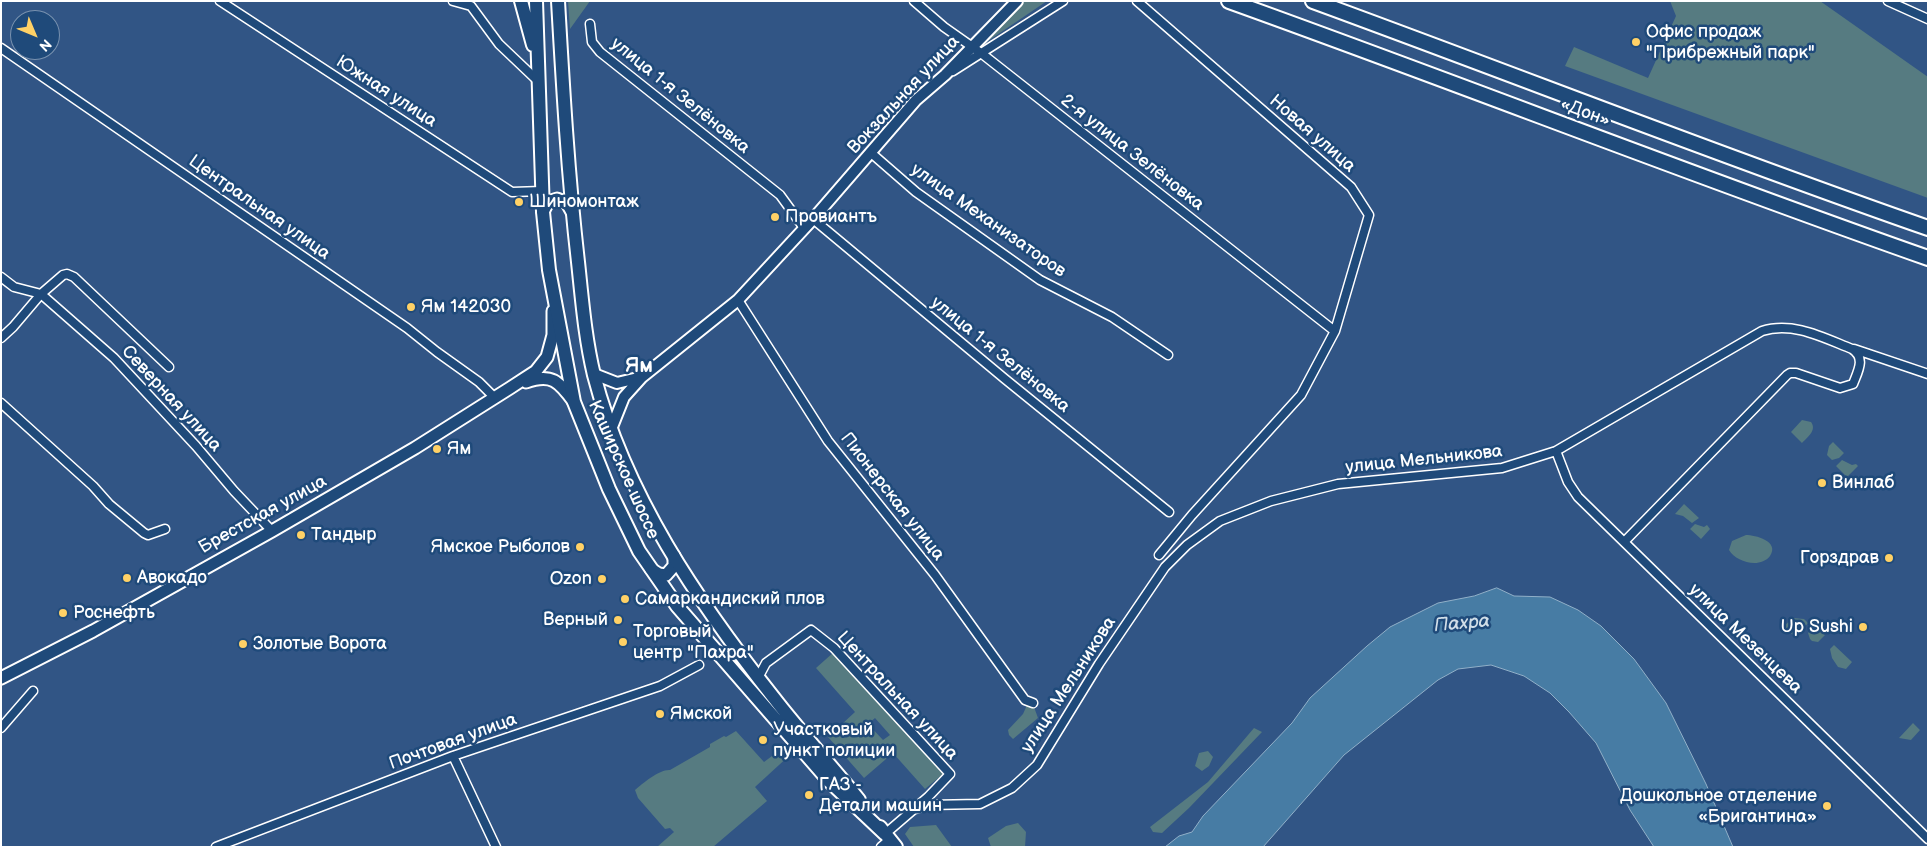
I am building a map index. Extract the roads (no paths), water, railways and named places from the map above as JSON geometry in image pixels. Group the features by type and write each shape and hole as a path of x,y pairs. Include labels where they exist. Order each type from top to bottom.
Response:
{"highway":[{"name":"«Дон»","path":"1229,1 1702,178 1928,258"},
{"name":"«Дон»","path":"1313,1 1703,148 1928,228"}],"main road":[{"path":"521,1 539,69"},
{"name":"Каширское шоссе","path":"536,1 543,212 554,297 574,402 609,489 640,551 677,606 830,782 888,842"},
{"name":"Каширское шоссе","path":"558,1 572,212 586,332 594,374 631,476 648,511 688,581 758,678 888,842"},
{"path":"543,212 548,202 557,199 567,203 572,212"},
{"name":"Брестская улица","path":"1,678 93,631 373,473 536,371 546,357 553,335 554,297"},
{"name":"Брестская улица","path":"510,388 536,378 549,378 558,382 574,402"},
{"path":"650,568 659,574 666,574 674,566 674,556"}],"street":[{"name":"Южная улица","path":"220,1 512,192 542,191"},
{"path":"453,1 471,6 498,44 539,82"},
{"name":"2-я улица Зелёновка","path":"914,1 944,27 1333,330"},
{"name":"Вокзальная улица","path":"612,427 624,397 642,377 738,300 813,219 916,100 945,76 1017,1"},
{"path":"945,76 1063,1"},
{"name":"Новая улица","path":"1137,1 1351,187 1369,215 1333,330 1301,395 1198,508 1159,555"},
{"path":"1888,1 1928,19"},
{"name":"улица 1-я Зелёновка","path":"590,24 592,42 600,52 780,195 804,228"},
{"name":"Центральная улица","path":"1,48 407,328 479,382 495,398"},
{"name":"улица Механизаторов","path":"870,152 916,192 1040,280 1112,317 1168,355"},
{"name":"улица 1-я Зелёновка","path":"813,219 1005,379 1170,512"},
{"path":"1,338 42,293 63,275 67,274 74,277 169,367"},
{"path":"1,277 14,287 42,293"},
{"name":"Северная улица","path":"42,293 114,358 196,446 234,491 272,530"},
{"name":"Пионерская улица","path":"738,300 828,441 935,575 1025,700 1033,703"},
{"name":"улица Мельникова","path":"912,810 928,805 980,804 1012,788 1031,771 1037,765 1099,664 1165,567 1187,545 1220,521 1272,501 1338,484 1502,468 1556,451 1762,331 1772,328 1792,328 1928,374"},
{"path":"1624,542 1790,373 1796,373 1840,388 1853,384 1860,359 1858,353 1852,348"},
{"name":"Вокзальная улица","path":"594,374 616,383 642,377"},
{"path":"1,403 93,486 109,504 144,533 148,535 166,529"},
{"name":"улица Мезенцева","path":"1556,451 1572,489 1928,839"},
{"name":"Центральная улица","path":"758,678 766,663 811,630 834,648 950,774 912,810 888,842"},
{"name":"Почтовая улица","path":"216,847 453,756 660,686 699,665"},
{"path":"1,728 33,692"},
{"path":"453,756 496,847"}],"water":[{"name":"Пахра","path":"1497,588 1514,596 1550,597 1578,610 1601,626 1634,659 1666,703 1706,784 1733,847 1654,847 1630,810 1596,743 1569,712 1550,693 1524,676 1491,665 1458,669 1438,680 1344,755 1263,847 1165,847 1179,836 1192,832 1203,816 1292,723 1310,698 1390,627 1438,603 1474,596"}],"place":[{"name":"Офис продаж \"Прибрежный парк\"","path":"1636,42"},
{"name":"Шиномонтаж","path":"519,202"},
{"name":"Провиантъ","path":"775,217"},
{"name":"Ям 142030","path":"411,307"},
{"name":"Ям","path":"437,449"},
{"name":"Винлаб","path":"1822,483"},
{"name":"Тандыр","path":"301,535"},
{"name":"Ямское Рыболов","path":"580,547"},
{"name":"Горздрав","path":"1889,558"},
{"name":"Авокадо","path":"127,578"},
{"name":"Ozon","path":"602,579"},
{"name":"Самаркандиский плов","path":"625,599"},
{"name":"Роснефть","path":"63,613"},
{"name":"Верный","path":"618,620"},
{"name":"Up Sushi","path":"1863,627"},
{"name":"Торговый центр \"Пахра\"","path":"623,642"},
{"name":"Золотые Ворота","path":"243,644"},
{"name":"Ямской","path":"660,714"},
{"name":"Участковый пункт полиции","path":"763,740"},
{"name":"ГАЗ - Детали машин","path":"809,795"},
{"name":"Дошкольное отделение «Бригантина»","path":"1827,806"}],"district":[{"name":"Ям","path":"639,367"}]}
